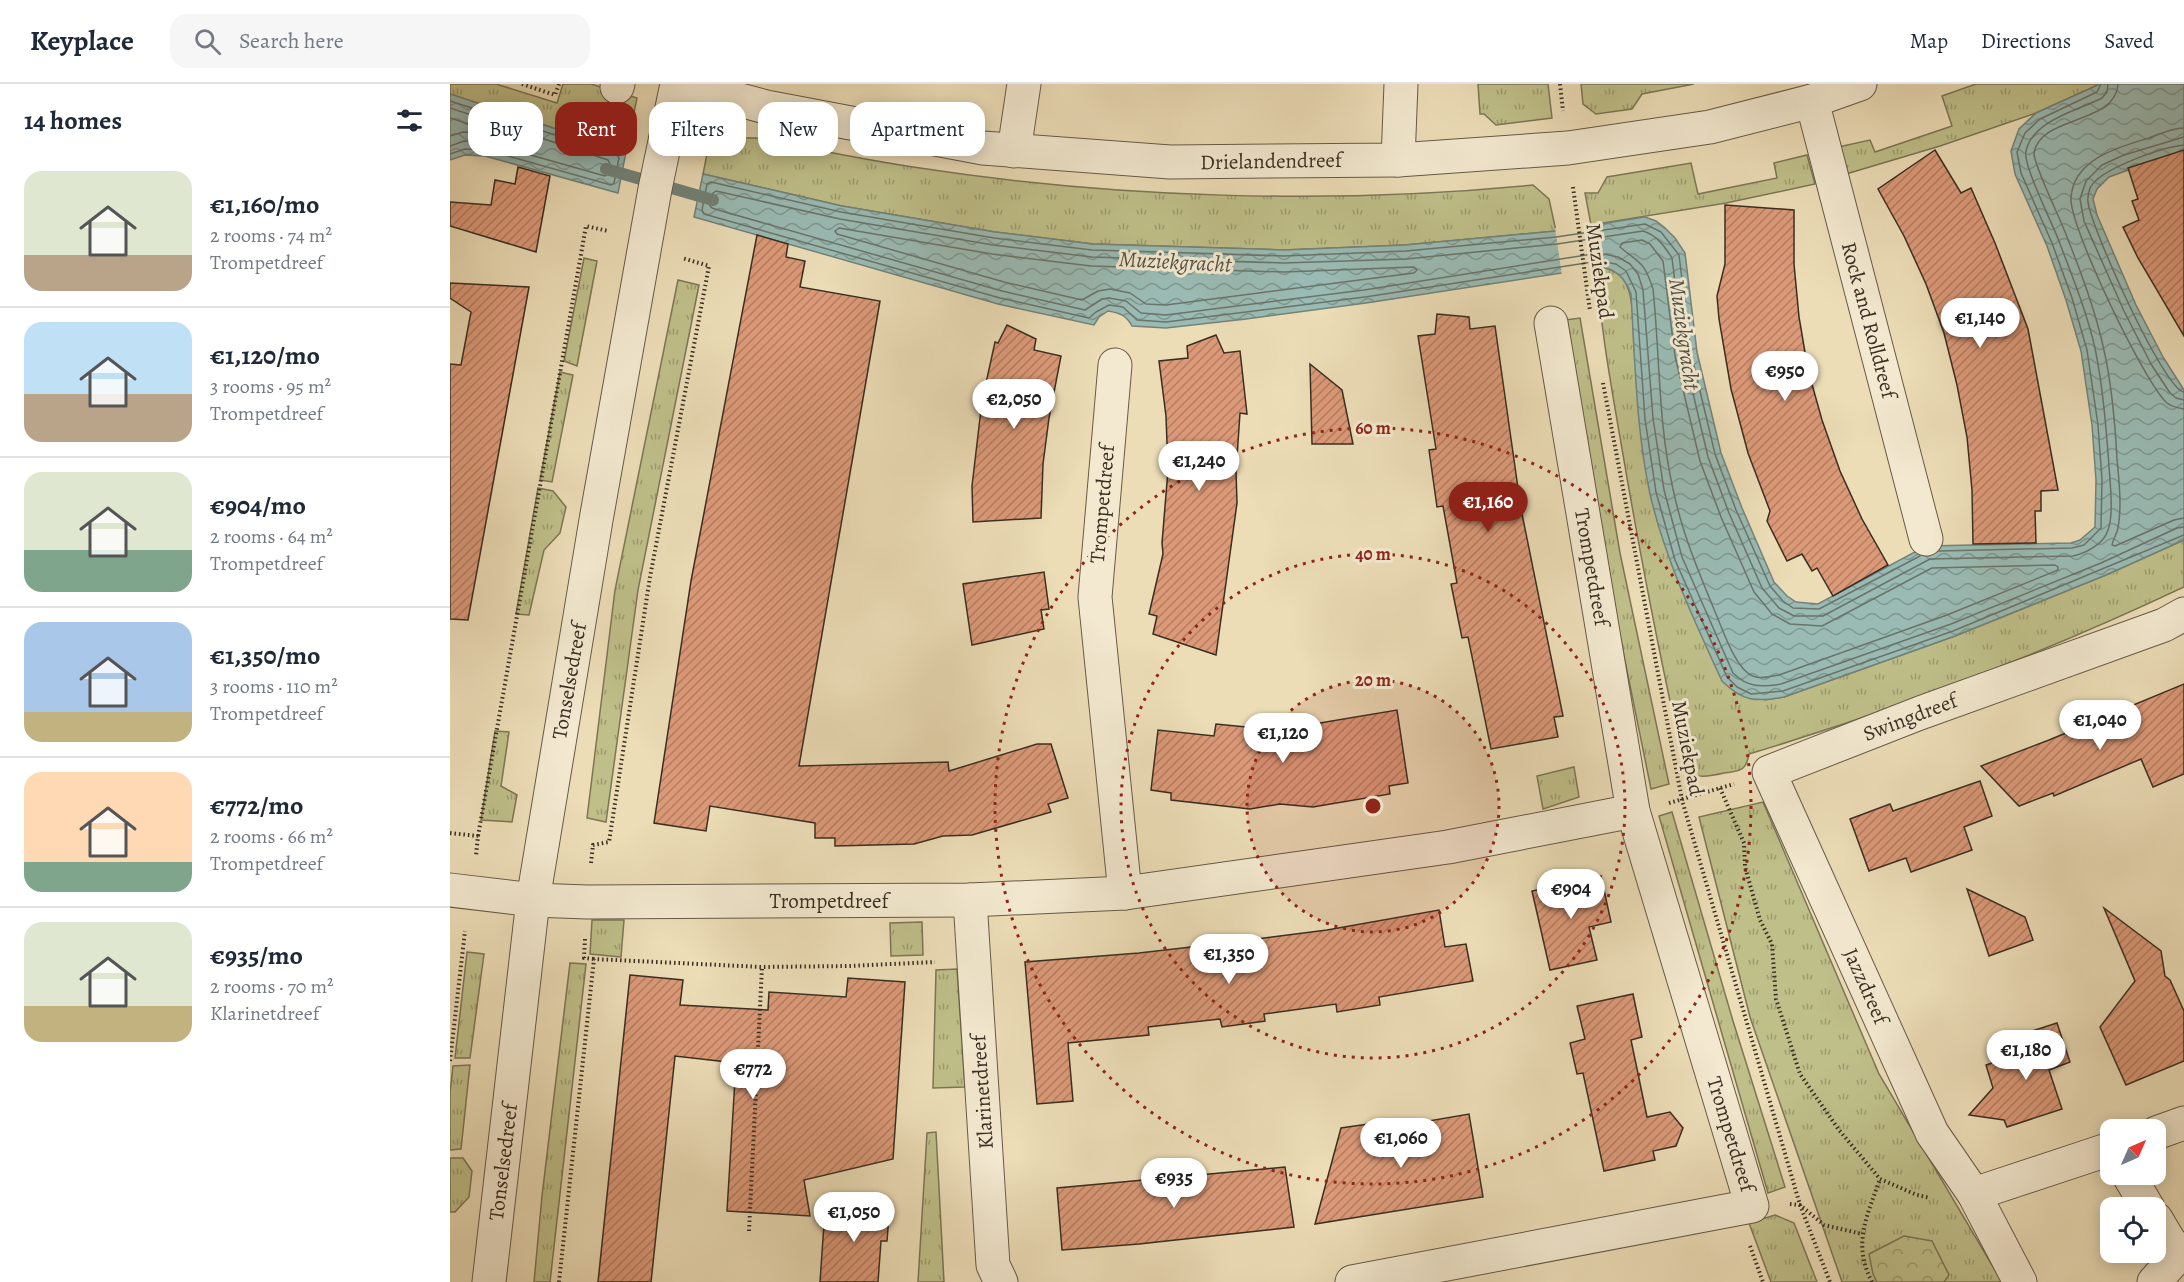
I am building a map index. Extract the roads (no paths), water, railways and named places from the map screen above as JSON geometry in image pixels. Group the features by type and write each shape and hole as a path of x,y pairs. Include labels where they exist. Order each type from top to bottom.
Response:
{"street":[{"name":"Tonselsedreef","path":"489,1282 533,900 596,520 677,84"},
{"name":"Drielandendreef","path":"681,84 776,109 983,148 1170,162 1398,160 1568,148 1710,127 1812,101 1860,84"},
{"path":"1014,151 1024,84"},
{"path":"1398,160 1401,84"},
{"name":"Rock and Rolldreef","path":"1812,101 1926,539"},
{"name":"Trompetdreef","path":"1352,1282 1752,1206 1633,811 1551,323"},
{"name":"Trompetdreef","path":"1115,365 1095,597 1125,893"},
{"name":"Swingdreef","path":"1769,772 1920,713 2164,625 2184,614"},
{"name":"Jazzdreef","path":"1769,772 1932,1133 1974,1194 2020,1282"},
{"name":"Trompetdreef","path":"460,891 533,900 587,902 970,900 1125,893 1448,847 1633,811"},
{"name":"Klarinetdreef","path":"970,900 993,1265 1001,1282"},
{"path":"2166,1130 2184,1124"},
{"path":"1974,1194 2100,1152"},
{"path":"2154,1282 2181,1252 2166,1232"}],"water":[{"path":"2100,84 2184,84 2184,150 2109,177 2097,189 2093,199 2097,215 2136,305 2163,357 2184,390 2184,540 2106,575 1955,636 1784,697 1765,700 1743,697 1722,681 1672,566 1656,518 1645,469 1637,394 1631,294 1623,279 1612,271 1601,267 1366,303 1166,328 1132,326 1122,315 1108,311 1099,317 1094,325 998,304 694,217 703,174 842,206 995,232 1093,244 1284,250 1405,245 1556,231 1645,217 1664,227 1685,253 1697,352 1721,453 1774,582 1796,602 1818,604 1926,546 2071,543 2080,540 2095,527 2096,480 2092,425 2081,351 2047,246 2015,174 2011,151 2019,129 2036,113"},
{"path":"450,94 474,102 468,102 468,155 450,160"},
{"path":"543,125 555,129 555,156 625,156 618,193 485,156 543,156"}],"waterway":[{"name":"Muziekgracht","path":"606,169 713,200"}]}
